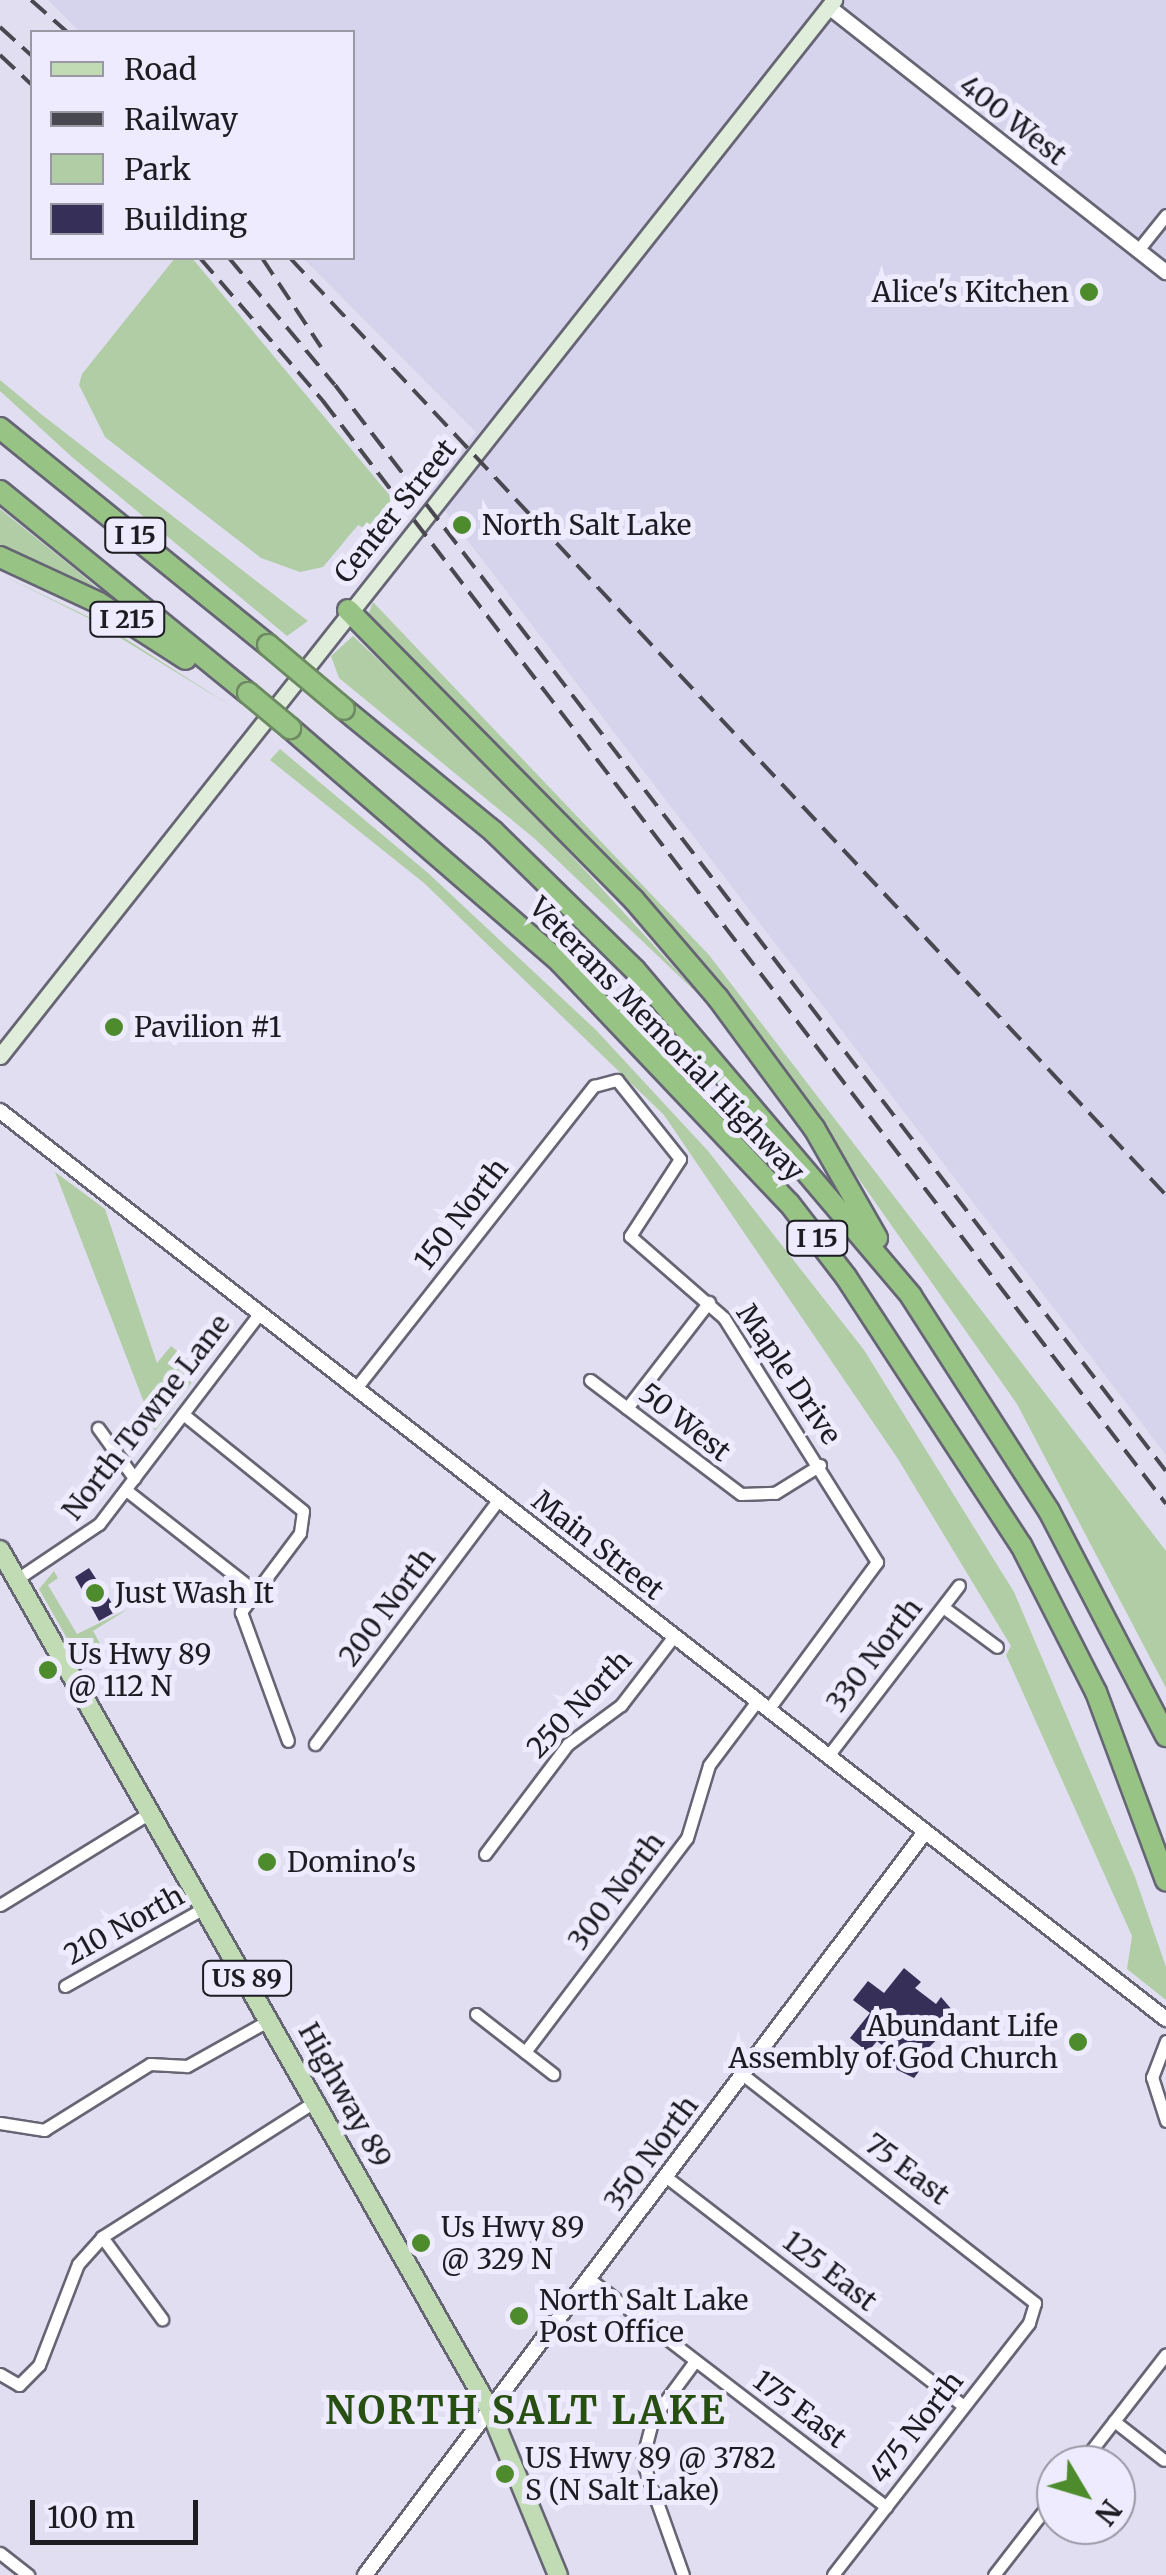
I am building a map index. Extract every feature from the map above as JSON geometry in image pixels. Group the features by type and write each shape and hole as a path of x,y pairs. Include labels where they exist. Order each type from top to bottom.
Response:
{"highway":[{"name":"Veterans Memorial Highway","path":"0,428 493,831 635,970 911,1296 1049,1512 1166,1736"},
{"name":"Veterans Memorial Highway","path":"0,491 290,728 560,962 777,1190 846,1277 1021,1545 1096,1692 1166,1880"},
{"name":"I 215","path":"0,557 100,604 248,693"},
{"path":"348,610 634,900 718,998 814,1128 911,1296"}],"main road":[{"name":"Center Street","path":"0,1056 348,610 831,4"},
{"name":"Highway 89","path":"0,1550 318,2100 489,2408 558,2575"}],"street":[{"name":"400 West","path":"831,4 1166,272"},
{"path":"1138,250 1166,215"},
{"name":"150 North","path":"356,1388 594,1086 609,1077 661,1128 679,1162 629,1234"},
{"name":"Main Street","path":"0,1111 1166,2019"},
{"name":"Maple Drive","path":"629,1234 710,1302 820,1465 877,1566"},
{"path":"627,1408 710,1302"},
{"name":"North Towne Lane","path":"17,1579 84,1538 126,1490 260,1313"},
{"name":"50 West","path":"590,1380 732,1490 752,1496 774,1493 820,1465"},
{"path":"183,1414 302,1512 300,1533 256,1592 242,1619 288,1741"},
{"path":"98,1428 134,1478"},
{"path":"126,1490 256,1592"},
{"name":"200 North","path":"314,1744 499,1500"},
{"name":"300 North","path":"525,2052 687,1838 709,1765 877,1566"},
{"name":"330 North","path":"828,1756 960,1585"},
{"path":"942,1607 997,1647"},
{"name":"250 North","path":"485,1854 568,1744 622,1705 674,1636"},
{"path":"0,1904 151,1812"},
{"name":"350 North","path":"365,2575 926,1832"},
{"name":"210 North","path":"66,1986 206,1907"},
{"path":"476,2014 553,2074"},
{"path":"0,2123 44,2130 150,2064 187,2066 271,2019"},
{"path":"1166,2042 1152,2077 1166,2120"},
{"name":"75 East","path":"742,2074 1028,2293 1036,2308"},
{"path":"0,2374 19,2386 39,2365 78,2264 102,2237 318,2100"},
{"name":"125 East","path":"665,2176 964,2406"},
{"path":"102,2237 162,2319"},
{"name":"175 East","path":"588,2278 886,2506"},
{"name":"475 North","path":"833,2575 1036,2308"},
{"path":"1095,2445 1166,2354"},
{"path":"682,2575 642,2460 653,2418 696,2361"},
{"path":"1114,2421 1164,2460"},
{"path":"994,2575 1036,2521"},
{"path":"0,2553 28,2575"}],"shaded area":[{"path":"48,0 1166,0 1166,1455 429,490 476,432 305,260 355,260 355,30 78,30"}],"green space":[{"path":"173,260 194,260 396,503 383,537 358,525 323,567 300,572 261,558 105,437 79,385 82,374"},
{"path":"0,380 308,621 287,636 72,457 0,391"},
{"path":"0,509 76,570 106,596 0,547"},
{"path":"0,574 101,623 231,706 88,618"},
{"path":"373,602 709,955 1166,1551 1166,1688 1017,1404 823,1128 774,1063 366,620"},
{"path":"353,636 476,751 700,996 535,839 339,678 331,656"},
{"path":"280,749 428,873 596,1030 708,1151 864,1350 1014,1592 1135,1877 1166,1967 1166,2000 1127,1969 1132,1936 1006,1655 1011,1646 898,1459 664,1115 424,883 270,760"},
{"path":"55,1172 105,1209 157,1363 171,1346 201,1370 155,1431"},
{"path":"54,1571 58,1578 48,1585 77,1634 128,1609 93,1631 105,1652 82,1665 39,1589"}],"building":[{"name":"Just Wash It","path":"89,1568 117,1611 99,1621 75,1577"},
{"path":"904,1968 921,1982 915,1988 936,2004 941,1997 959,2018 919,2057 926,2062 914,2078 885,2064 893,2054 877,2041 868,2052 850,2038 870,2013 853,2000 868,1981 884,1993"}],"railway":[{"path":"31,0 65,30"},
{"path":"0,27 30,54"},
{"path":"0,55 30,83"},
{"path":"202,260 323,401 1166,1504"},
{"path":"231,260 335,385 1166,1471"},
{"path":"263,260 321,347"},
{"path":"292,260 1166,1195"}],"place":[{"name":"Alice's Kitchen","path":"1089,292"},
{"name":"North Salt Lake","path":"462,525"},
{"name":"Pavilion #1","path":"114,1027"},
{"name":"Just Wash It","path":"95,1593"},
{"name":"Us Hwy 89 @ 112 N","path":"48,1670"},
{"name":"Domino's","path":"267,1862"},
{"name":"Abundant Life Assembly of God Church","path":"1078,2042"},
{"name":"Us Hwy 89 @ 329 N","path":"421,2243"},
{"name":"North Salt Lake Post Office","path":"519,2316"},
{"name":"US Hwy 89 @ 3782 S (N Salt Lake)","path":"505,2474"}],"district":[{"name":"NORTH SALT LAKE","path":"526,2411"}]}
